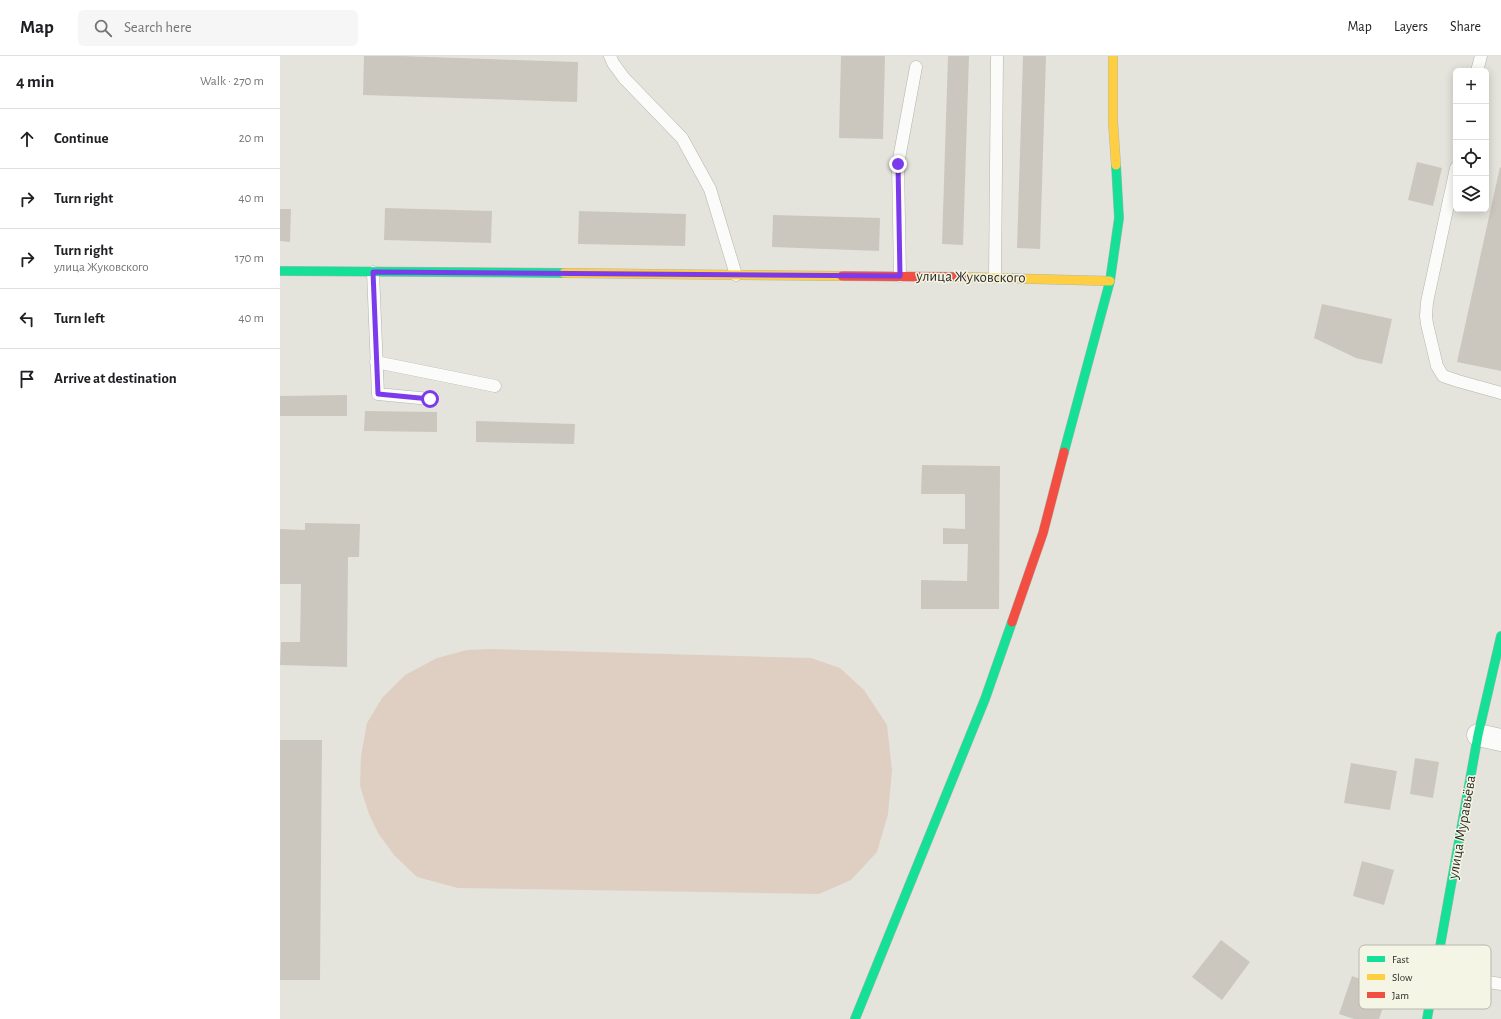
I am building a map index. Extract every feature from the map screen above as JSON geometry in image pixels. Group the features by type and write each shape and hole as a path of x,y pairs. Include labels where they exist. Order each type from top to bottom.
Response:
{"street":[{"path":"855,1019 985,699 1043,534 1110,281 1119,218 1113,122 1113,56"},
{"name":"улица Жуковского","path":"280,271 900,276 1110,281"},
{"name":"улица Муравьёва","path":"1440,945 1478,735 1501,636"},
{"path":"1478,735 1501,740"},
{"name":"улица Муравьёва","path":"1427,1019 1429,1009"}],"lane":[{"path":"610,56 613,63 624,78 682,138 710,189 736,275"},
{"path":"1478,68 1481,56"},
{"path":"995,278 997,58"},
{"path":"900,276 898,164 916,67"},
{"path":"1454,176 1427,302 1427,324 1437,366 1443,376 1458,382 1501,393"},
{"path":"373,272 378,394 430,399"},
{"path":"376,362 495,386"},
{"path":"1491,982 1501,984"}],"shaded area":[{"path":"489,649 811,658 840,668 864,690 887,725 892,770 888,814 877,852 851,880 819,894 458,888 417,877 394,855 378,833 369,814 360,786 361,756 367,723 382,698 405,675 437,658 467,650"}],"building":[{"path":"364,56 578,62 577,102 363,95"},
{"path":"841,56 885,56 883,139 839,138"},
{"path":"948,56 969,56 963,245 942,244"},
{"path":"1023,56 1046,56 1040,249 1017,248"},
{"path":"1417,162 1442,168 1433,206 1408,200"},
{"path":"1500,167 1501,168 1501,371 1457,362"},
{"path":"385,208 492,211 491,243 384,240"},
{"path":"280,209 291,209 290,242 280,241"},
{"path":"579,211 686,214 685,246 578,244"},
{"path":"773,215 880,218 879,251 772,247"},
{"path":"1322,304 1392,319 1382,364 1356,358 1314,338"},
{"path":"347,395 347,416 280,416 280,396"},
{"path":"365,411 437,412 437,432 364,431"},
{"path":"476,421 575,424 574,444 476,442"},
{"path":"922,465 1000,466 999,609 921,609 921,580 967,581 968,544 943,544 943,528 965,529 965,494 921,494"},
{"path":"305,523 360,524 359,557 348,557 347,667 280,665 281,642 300,642 301,584 280,584 280,529 305,530"},
{"path":"280,740 322,740 320,980 280,980"},
{"path":"1415,758 1439,762 1433,798 1410,794"},
{"path":"1351,763 1397,771 1390,810 1344,803"},
{"path":"1362,861 1394,870 1384,905 1353,896"},
{"path":"1221,940 1250,962 1222,1000 1192,977"},
{"path":"1352,976 1359,978 1359,1009 1382,1009 1379,1019 1354,1019 1339,1014"}],"traffic: fast":[{"path":"1064,452 1110,281 1119,218 1116,165"},
{"path":"280,271 564,273"},
{"path":"855,1019 985,699 1012,622"},
{"path":"1440,945 1478,735 1501,636"},
{"path":"1427,1019 1429,1009"}],"traffic: slow":[{"path":"1113,56 1113,122 1116,165"},
{"path":"564,273 842,276"},
{"path":"962,277 1110,281"}],"traffic: jam":[{"path":"842,276 962,277"},
{"path":"1012,622 1043,533 1064,452"}],"route":[{"path":"430,399 378,394 373,272 900,276 898,164"}]}
